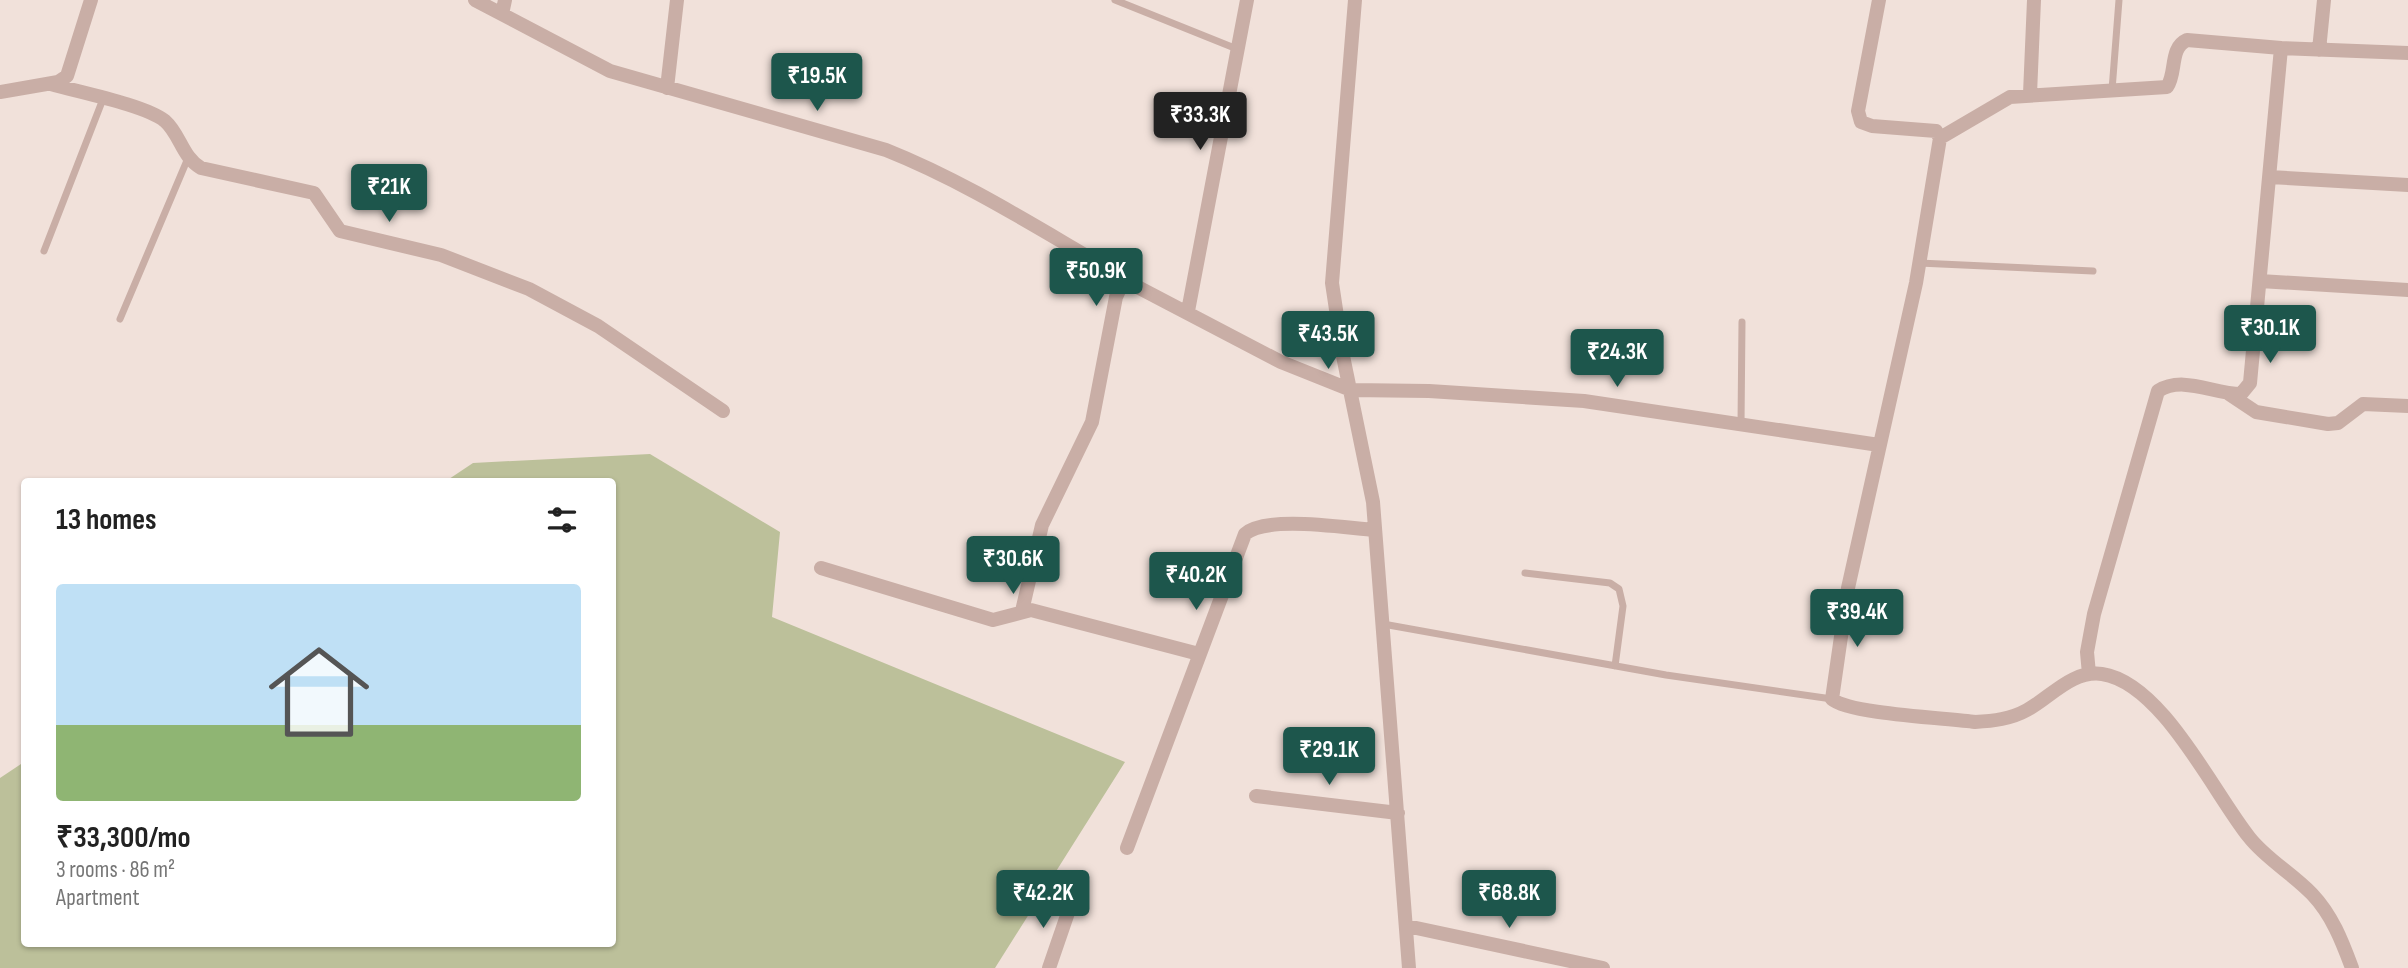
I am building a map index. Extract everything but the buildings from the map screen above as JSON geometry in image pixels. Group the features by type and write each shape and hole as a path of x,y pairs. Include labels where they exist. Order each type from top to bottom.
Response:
{"street":[{"path":"0,92 63,80 70,71 91,0"},
{"path":"475,0 504,7 595,64 667,88 886,150 913,161 957,182 1097,262 1123,283 1133,282 1281,362 1351,390 1429,391 1584,401 1879,444"},
{"path":"667,88 677,0"},
{"path":"1188,312 1247,0"},
{"path":"1354,0 1332,283 1366,461 1375,530 1409,968"},
{"path":"1879,0 1859,100 1861,122 1872,127 1936,131 1940,138 1919,263 1849,588 1832,699 1838,705 1866,710 1975,722 1992,721 2026,711 2064,685 2089,674 2114,677 2162,713 2250,838 2324,908 2334,923 2352,968"},
{"path":"2030,94 2034,0"},
{"path":"2319,50 2324,0"},
{"path":"1940,138 1998,102 2030,94 2167,87 2176,50 2187,40 2281,48 2408,53"},
{"path":"2089,674 2087,652 2094,614 2158,391 2167,385 2183,384 2241,394 2247,390 2250,383 2281,48"},
{"path":"51,84 163,119 188,158 201,168 309,190 319,197 332,224 340,231 441,255 529,289 598,326 723,411"},
{"path":"2270,177 2408,185"},
{"path":"2260,281 2408,290"},
{"path":"1023,611 1042,525 1092,422 1116,297 1123,283"},
{"path":"2229,394 2256,412 2328,424 2338,423 2363,404 2408,406"},
{"path":"1127,848 1240,544 1252,528 1273,524 1375,530"},
{"path":"821,568 993,620 1002,620 1023,611 1038,611 1199,654"},
{"path":"1256,796 1398,813"},
{"path":"1049,968 1071,904"},
{"path":"1407,926 1603,968"}],"lane":[{"path":"1115,0 1238,49"},
{"path":"2112,90 2119,0"},
{"path":"44,251 103,99"},
{"path":"120,319 188,158"},
{"path":"1919,263 2093,271"},
{"path":"1741,424 1742,322"},
{"path":"1525,573 1611,583 1619,589 1623,606 1615,666"},
{"path":"1383,624 1615,666 1832,699"}],"green space":[{"path":"650,454 780,532 772,617 1125,762 995,968 0,968 0,778 21,764 21,947 616,947 616,478 450,478 473,463"}]}
